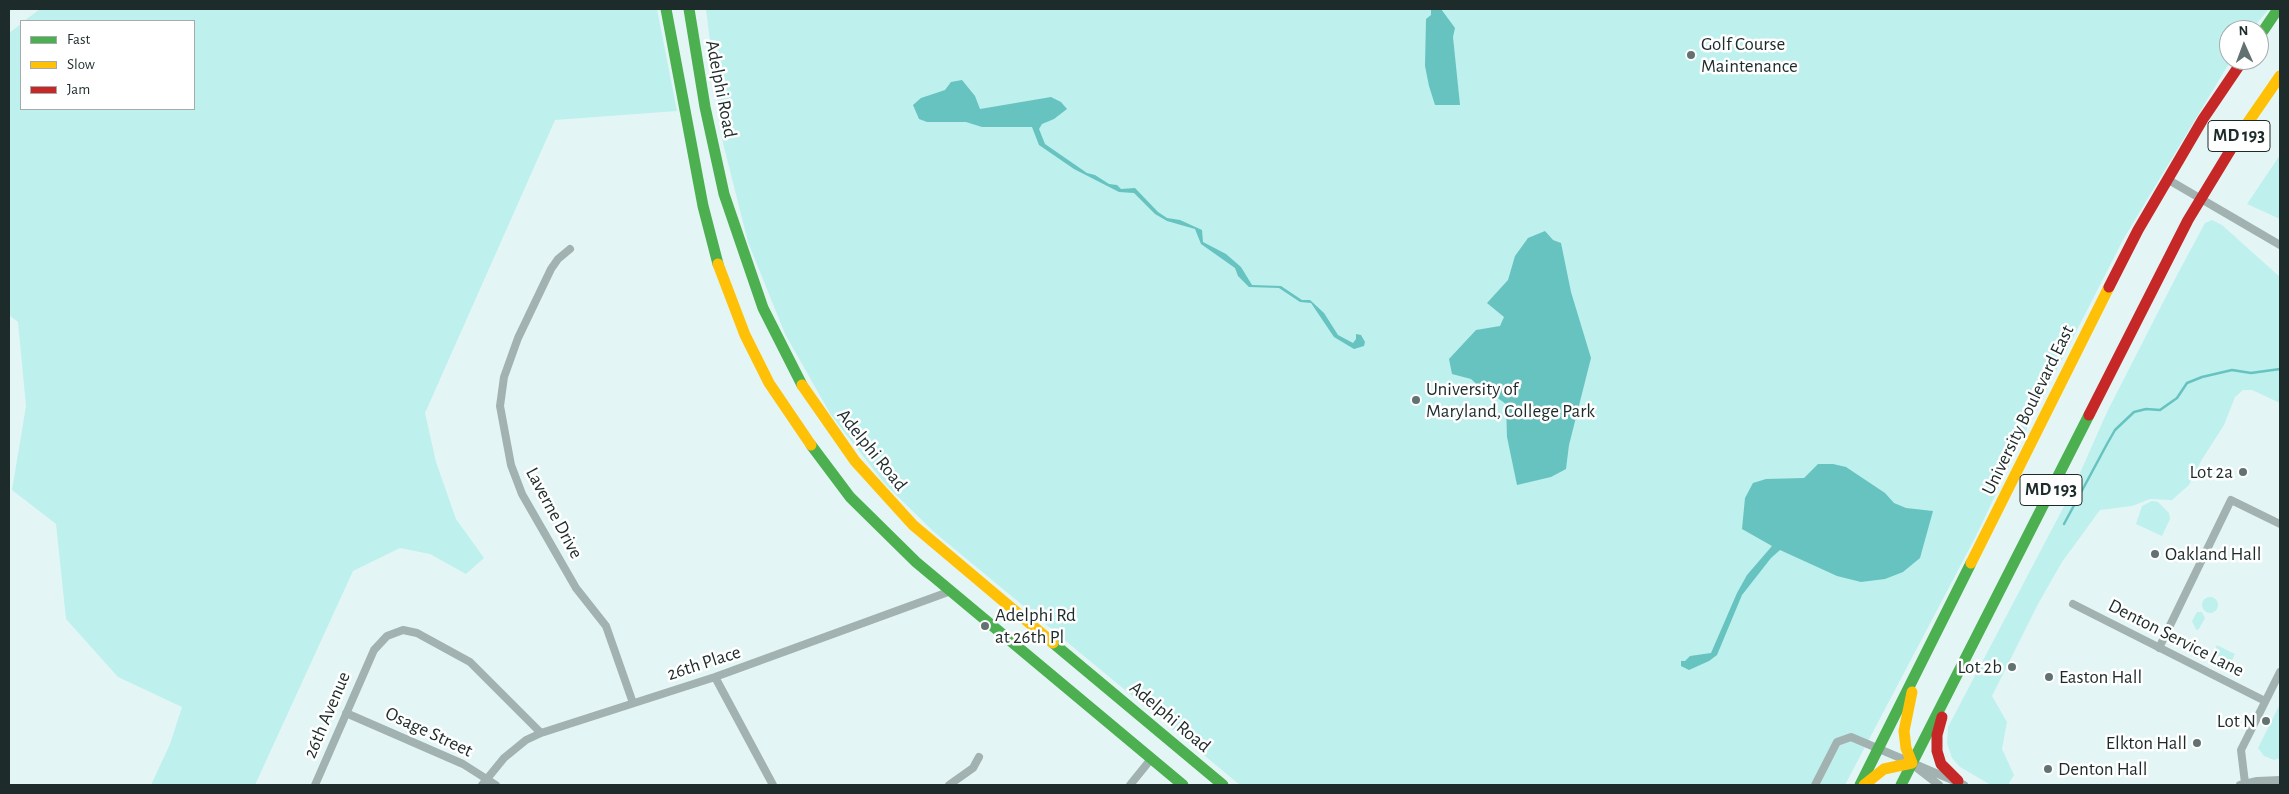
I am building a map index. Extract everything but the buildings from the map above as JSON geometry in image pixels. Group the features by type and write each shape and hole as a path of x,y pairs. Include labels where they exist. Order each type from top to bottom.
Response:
{"main road":[{"name":"Adelphi Road","path":"666,9 709,230 735,313 769,382 805,437 850,497 916,562 1183,785"},
{"name":"Adelphi Road","path":"689,9 705,107 724,194 752,280 763,308 803,386 838,439 855,462 913,525 1223,785"},
{"path":"2269,22 2278,9"},
{"name":"University Boulevard East","path":"1860,785 1920,663 2023,463 2138,230 2203,119 2236,70"},
{"name":"MD 193","path":"1900,785 2200,197 2227,153 2280,76"},
{"path":"1864,785 1884,770 1912,763 1904,738 1904,724 1920,663"},
{"path":"1950,689 1937,734 1936,748 1941,764 1961,783"}],"street":[{"path":"2167,179 2200,197 2256,233 2280,245"},
{"name":"Laverne Drive","path":"570,250 558,259 551,270 518,338 504,378 500,406 511,465 522,494 576,588 606,626 634,703"},
{"path":"2159,648 2232,500 2280,524"},
{"name":"26th Place","path":"484,782 514,749 540,733 715,677 951,591"},
{"name":"Denton Service Lane","path":"2073,604 2265,702"},
{"name":"26th Avenue","path":"315,785 370,658 378,644 387,636 403,630 417,633 470,662 540,733"},
{"path":"2280,672 2241,750 2242,784 2280,780"},
{"path":"715,677 773,785"},
{"name":"Osage Street","path":"346,713 463,764 484,782 496,785"},
{"path":"1815,785 1832,748 1843,738 1851,737 1961,783"},
{"path":"949,785 973,768 979,757"},
{"path":"1130,785 1152,759"},
{"path":"1912,763 1939,785"}],"shaded area":[{"path":"40,9 657,9 677,111 555,120 425,413 436,462 456,519 484,558 466,574 430,554 400,548 353,571 255,785 151,785 170,744 182,707 118,677 66,619 56,524 12,490 26,406 18,322 9,315 9,33 20,25 20,110 195,110 195,20 25,20"},
{"name":"University of Maryland, College Park","path":"706,9 2269,9 2260,20 2219,20 2219,70 2225,70 2124,238 2032,418 1975,538 1845,785 1240,785 934,532 885,484 831,415 785,334 748,242 722,139"},
{"path":"2280,155 2280,219 2247,204"},
{"path":"2212,220 2222,225 2280,277 2280,403 2252,390 2243,390 2235,397 2224,425 2201,461 2189,485 2172,500 2150,499 2132,506 2100,510 2062,562 2038,604 1992,696 2007,722 2002,749 2014,775 2008,785 1991,785 1960,767 1952,758 1947,743 1948,727 2072,491 2107,412 2176,277 2205,223"},
{"path":"2152,501 2158,502 2169,513 2170,519 2162,536 2136,524 2142,506"},
{"path":"2210,597 2218,605 2210,613 2202,605"},
{"path":"2197,612 2202,612 2205,618 2199,629 2196,630 2192,621"},
{"path":"2217,645 2235,654 2230,664 2212,654"},
{"path":"2280,704 2280,758 2274,760 2264,756 2258,748"}],"water":[{"path":"1431,9 1441,9 1455,28 1453,37 1460,105 1435,105 1429,86 1425,66 1426,19 1431,15"},
{"path":"962,80 975,96 980,109 1051,97 1061,102 1067,109 1054,119 1042,124 1039,129 1045,144 1087,173 1095,175 1109,184 1117,185 1121,189 1135,188 1158,212 1167,218 1180,220 1202,230 1203,242 1226,254 1241,267 1252,285 1281,286 1302,300 1310,300 1324,313 1338,335 1353,343 1356,339 1356,334 1361,335 1365,342 1364,346 1354,349 1334,337 1311,303 1300,302 1279,288 1249,287 1238,276 1235,268 1201,244 1195,229 1167,221 1155,214 1134,193 1119,192 1074,169 1039,145 1032,127 982,127 966,122 927,122 919,119 913,105 921,98 945,90 951,82"},
{"path":"1545,231 1553,240 1561,243 1571,292 1591,358 1569,445 1566,469 1551,477 1517,485 1507,437 1506,404 1492,394 1485,392 1471,379 1452,374 1449,359 1476,330 1500,326 1504,317 1487,303 1508,280 1515,256 1528,238"},
{"path":"1818,464 1833,464 1846,467 1885,493 1894,503 1906,508 1933,511 1920,558 1903,572 1885,579 1861,582 1837,576 1780,550 1771,558 1742,595 1717,655 1709,661 1689,670 1681,666 1681,661 1685,661 1690,656 1711,653 1737,593 1747,575 1772,546 1742,529 1745,498 1753,483 1766,479 1804,478"}],"waterway":[{"path":"2064,524 2115,430 2134,412 2146,409 2160,410 2177,398 2187,383 2202,377 2232,370 2251,373 2280,369"}],"traffic: fast":[{"path":"666,9 703,206 718,264"},
{"path":"689,9 705,107 724,194 763,308 802,385"},
{"path":"2269,22 2278,9"},
{"path":"1901,785 2089,415"},
{"path":"811,445 850,497 916,562 1183,785"},
{"path":"1860,785 1971,563"},
{"path":"1053,643 1223,785"}],"traffic: slow":[{"path":"2242,131 2280,76"},
{"path":"718,264 745,335 769,383 811,445"},
{"path":"1971,563 2109,287"},
{"path":"802,385 855,461 913,525 1053,643"},
{"path":"1912,692 1904,731 1906,748 1912,763"},
{"path":"1864,785 1884,769 1912,763"}],"traffic: jam":[{"path":"2109,287 2138,230 2203,119 2236,70"},
{"path":"2089,415 2188,220 2242,131"},
{"path":"1942,717 1937,735 1937,751 1941,764 1958,781"}],"place":[{"name":"Golf Course Maintenance","path":"1691,55"},
{"name":"University of Maryland, College Park","path":"1416,400"},
{"name":"Lot 2a","path":"2243,472"},
{"name":"Oakland Hall","path":"2155,554"},
{"name":"Adelphi Rd at 26th Pl","path":"985,626"},
{"name":"Lot 2b","path":"2012,667"},
{"name":"Easton Hall","path":"2049,677"},
{"name":"Lot N","path":"2266,721"},
{"name":"Elkton Hall","path":"2197,743"},
{"name":"Denton Hall","path":"2048,769"}]}
